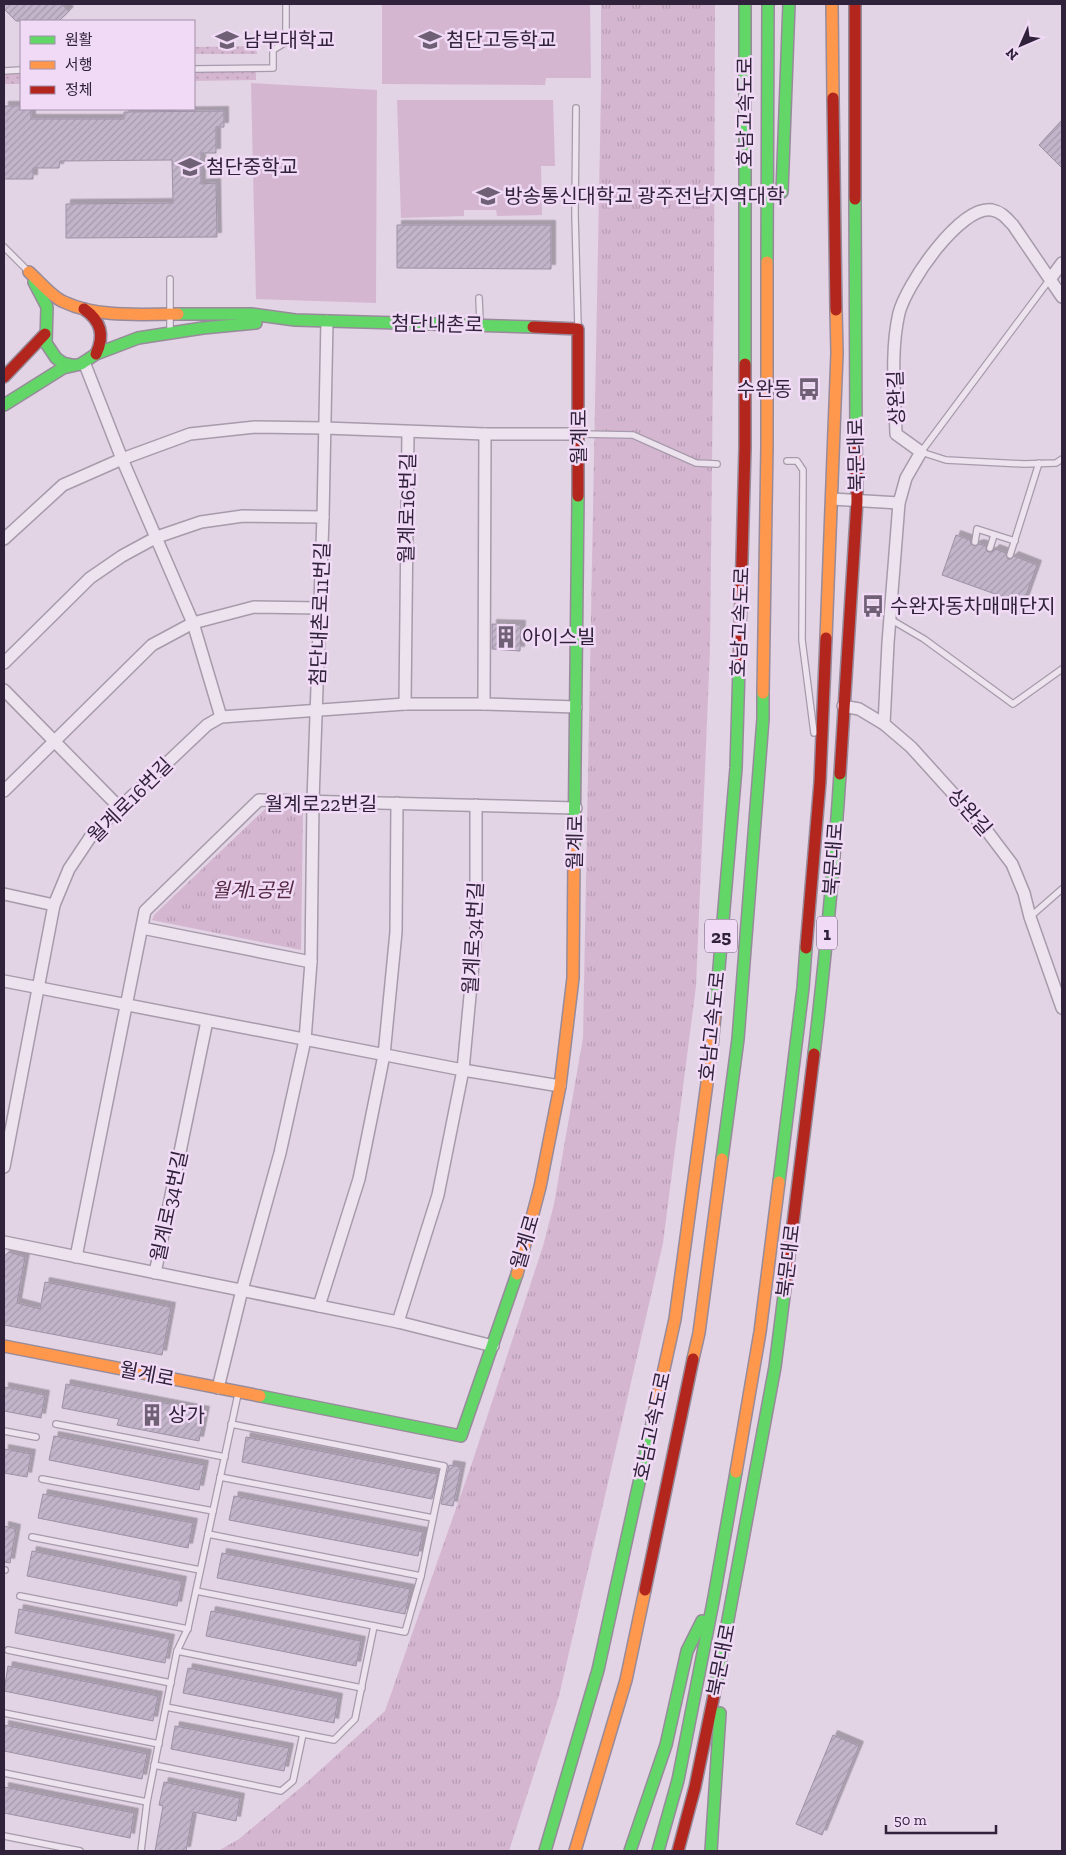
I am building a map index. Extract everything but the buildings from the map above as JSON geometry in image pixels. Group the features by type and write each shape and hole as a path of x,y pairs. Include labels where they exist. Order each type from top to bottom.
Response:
{"main road":[{"name":"호남고속도로","path":"546,1851 598,1670 676,1319 712,1046 736,758 745,448 745,4"},
{"name":"호남고속도로","path":"575,1851 626,1680 700,1333 738,1039 763,719 767,446 768,4"},
{"path":"782,199 789,4"},
{"name":"북문대로","path":"658,1851 678,1780 714,1597 760,1332 803,988 820,782 837,353 832,4"},
{"name":"북문대로","path":"678,1851 695,1787 726,1638 776,1358 822,988 835,846 842,706 857,501 855,4"},
{"path":"29,272 62,302 92,313 98,320 103,338 96,354"},
{"path":"29,272 47,307 46,343 56,358 63,363 78,363"},
{"path":"4,377 46,330 51,317 66,307 124,313 251,314 295,320"},
{"path":"4,405 63,368 138,338 202,328 295,320"},
{"name":"첨단내촌로","path":"295,320 480,324 578,329"},
{"name":"월계로","path":"4,1346 461,1436 519,1267 540,1188 560,1086 573,978 579,434 578,329"},
{"path":"767,446 779,348"},
{"path":"630,1851 666,1745 687,1651 714,1597"},
{"path":"711,1851 726,1638"}],"street":[{"name":"상완길","path":"884,724 899,503 906,478 921,452 896,434 894,373 896,333 900,312 909,288 937,248 962,222 978,213 991,210 1004,215 1013,225 1062,297"},
{"path":"1050,278 1062,263"},
{"name":"첨단내촌로11번길","path":"313,801 323,517 327,322"},
{"path":"78,363 193,623 221,717 405,704 576,707"},
{"path":"4,539 63,485 122,459 190,434 254,427 485,434 579,434"},
{"name":"월계로16번길","path":"405,704 408,432"},
{"path":"484,704 485,434"},
{"path":"832,499 899,503"},
{"name":"첨단내촌로11번길","path":"4,663 90,578 122,556 156,537 201,522 243,516 323,517"},
{"path":"4,791 152,645 193,623 254,607 320,608"},
{"path":"4,690 119,807"},
{"name":"상완길","path":"842,706 859,709 884,724 912,747 992,837 1012,864 1024,893 1030,917 1062,1008"},
{"name":"월계로16번길","path":"4,1167 54,905 69,869 93,833 119,807 207,725 221,717"},
{"name":"월계로22번길","path":"126,1005 145,910 259,800 576,808"},
{"path":"218,1388 242,1290 280,1153 305,1040 311,962 313,801"},
{"path":"319,1306 359,1179 384,1055 396,932 397,804"},
{"name":"월계로34번길","path":"398,1322 438,1195 463,1070 476,932 476,805"},
{"path":"4,894 54,905"},
{"path":"142,928 311,962"},
{"path":"4,981 463,1070 560,1086"},
{"path":"76,1257 126,1005"},
{"name":"월계로34번길","path":"155,1273 207,1021"},
{"path":"4,1242 398,1322 493,1346"}],"lane":[{"path":"195,69 273,68 274,50 286,42 286,4"},
{"path":"4,71 20,70"},
{"path":"576,108 575,215 579,307 578,329"},
{"path":"4,247 29,272"},
{"path":"1050,278 921,452 946,460 1056,463 1062,459"},
{"path":"170,279 170,333"},
{"path":"479,298 480,324"},
{"path":"579,434 633,435 696,463 718,464"},
{"path":"786,461 797,461 804,470 802,640 820,782"},
{"path":"1010,555 1039,463"},
{"path":"974,542 977,529 1015,541"},
{"path":"990,548 994,534"},
{"path":"890,619 924,640 1013,704 1062,669"},
{"path":"1030,917 1062,890"},
{"path":"141,1851 147,1802 177,1652 188,1629 238,1392"},
{"path":"56,1424 224,1457"},
{"path":"196,1591 405,1632 421,1576 444,1466 231,1424"},
{"path":"4,1431 36,1437"},
{"path":"220,1477 433,1518"},
{"path":"42,1479 213,1511"},
{"path":"208,1534 421,1576"},
{"path":"32,1537 200,1570"},
{"path":"20,1596 188,1629"},
{"path":"166,1707 334,1740 355,1719 374,1626"},
{"path":"8,1650 171,1683"},
{"path":"177,1652 362,1688"},
{"path":"4,1713 159,1744"},
{"path":"154,1765 281,1791 293,1781 303,1734"},
{"path":"4,1773 147,1802"},
{"path":"4,1836 80,1851"}],"green space":[{"path":"382,4 590,4 591,78 546,78 545,85 382,84"},
{"path":"601,4 715,4 710,649 696,986 663,1243 559,1696 509,1851 218,1851 239,1839 305,1784 385,1711 472,1463 543,1246 554,1204 583,1038"},
{"path":"256,46 257,54 195,54 195,47"},
{"path":"256,71 256,80 195,81 195,72"},
{"path":"20,73 20,84 4,84 4,74"},
{"path":"251,83 377,90 376,303 256,299"},
{"path":"397,100 553,100 555,166 541,166 542,215 497,216 496,210 464,210 464,216 401,218"},
{"name":"월계1공원","path":"266,808 299,809 303,812 301,950 152,920 154,915"}],"traffic: fast":[{"path":"745,4 745,364"},
{"path":"767,262 768,4"},
{"path":"782,192 789,4"},
{"path":"855,199 856,437"},
{"path":"34,282 47,307 46,343 56,358 63,363 72,365"},
{"path":"178,314 251,314 295,320 533,327"},
{"path":"4,405 63,368 81,364 96,354 138,338 203,328 256,323"},
{"path":"574,853 578,496"},
{"path":"715,1015 736,768 739,667"},
{"path":"722,1159 738,1039 763,719 763,693"},
{"path":"814,1054 829,914 840,774"},
{"path":"779,1182 803,988 806,948"},
{"path":"260,1396 461,1436 517,1274"},
{"path":"714,1695 775,1367 786,1280"},
{"path":"545,1851 598,1670 655,1410"},
{"path":"658,1851 678,1780 714,1597 736,1472"},
{"path":"630,1851 666,1745 687,1651 702,1621"},
{"path":"711,1851 720,1713"}],"traffic: slow":[{"path":"832,4 833,98"},
{"path":"763,693 767,446 767,262"},
{"path":"29,272 55,297 91,311 120,314 178,314"},
{"path":"826,638 837,353 836,310"},
{"path":"517,1274 540,1187 560,1086 573,978 574,853"},
{"path":"655,1410 675,1319 715,1015"},
{"path":"693,1359 699,1333 722,1159"},
{"path":"736,1472 760,1332 779,1182"},
{"path":"4,1346 260,1396"},
{"path":"575,1851 626,1680 645,1590"}],"traffic: jam":[{"path":"855,4 855,199"},
{"path":"833,98 836,310"},
{"path":"84,309 94,318 100,329 101,335 96,354"},
{"path":"533,327 578,329 578,496"},
{"path":"4,377 45,334"},
{"path":"739,667 745,448 745,364"},
{"path":"840,774 857,501 856,437"},
{"path":"806,948 820,782 826,638"},
{"path":"786,1280 814,1054"},
{"path":"645,1590 693,1359"},
{"path":"678,1851 695,1787 714,1695"}],"place":[{"name":"남부대학교","path":"227,40"},
{"name":"첨단고등학교","path":"430,40"},
{"name":"첨단중학교","path":"190,167"},
{"name":"방송통신대학교 광주전남지역대학","path":"488,196"},
{"name":"수완동","path":"809,389"},
{"name":"수완자동차매매단지","path":"873,606"},
{"name":"아이스빌","path":"506,637"},
{"name":"상가","path":"152,1415"}]}
